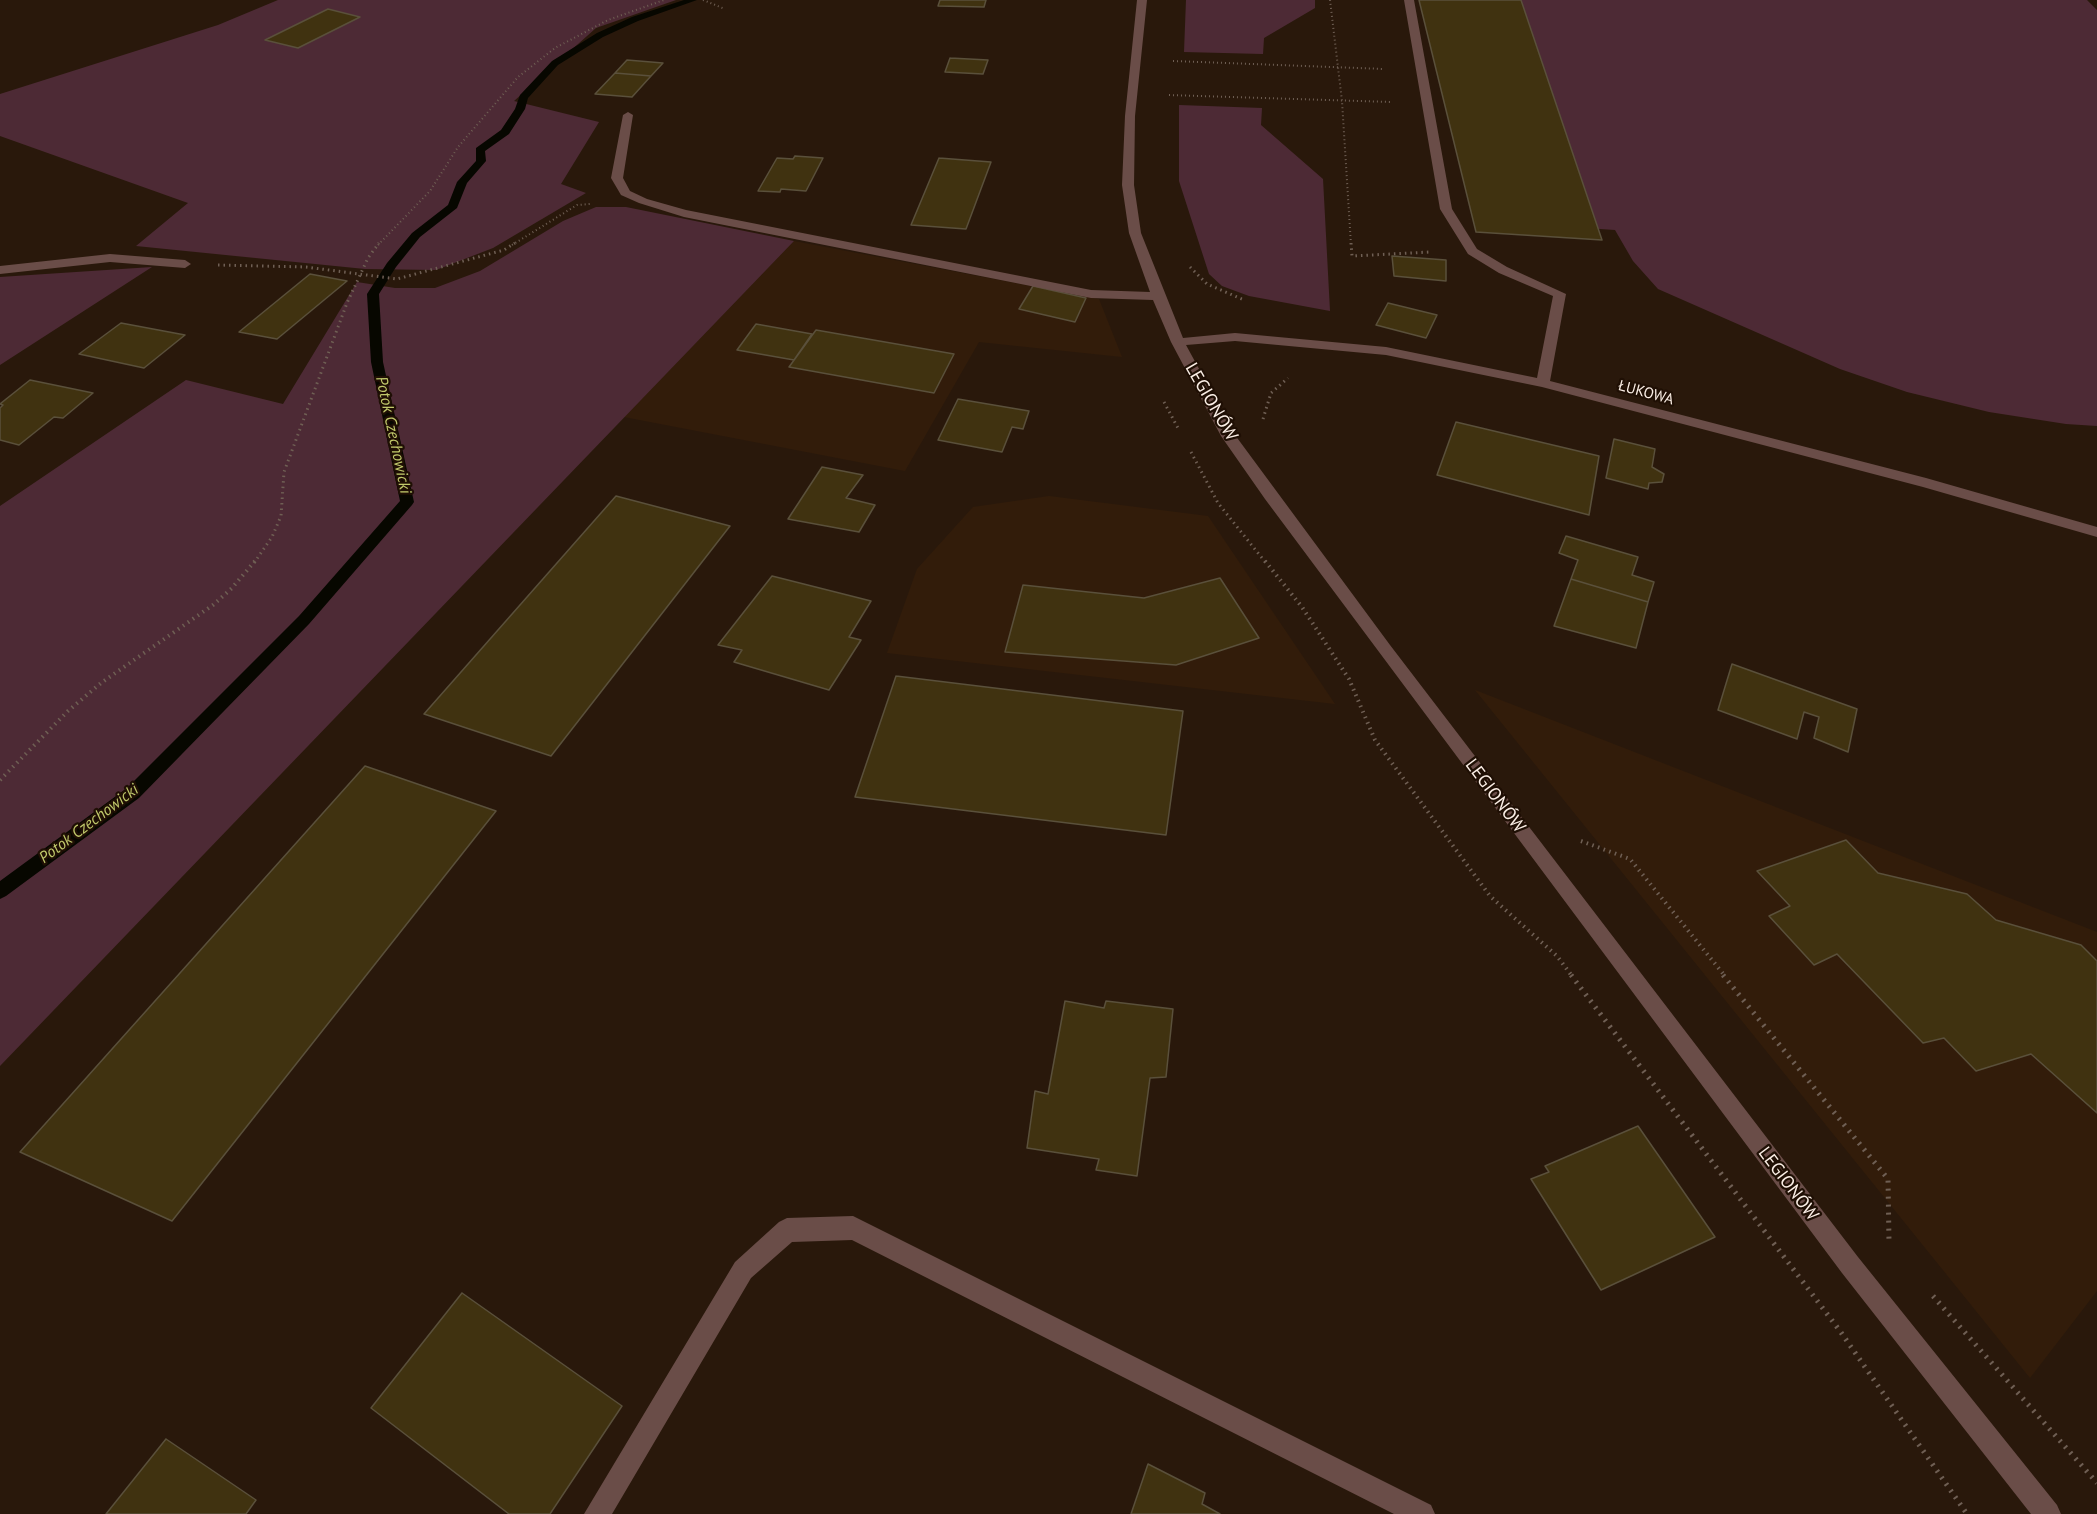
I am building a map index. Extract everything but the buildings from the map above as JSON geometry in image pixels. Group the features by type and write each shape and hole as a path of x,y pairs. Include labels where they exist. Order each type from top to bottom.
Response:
{"street":[{"name":"LEGIONÓW","path":"1142,0 1130,116 1128,185 1135,233 1178,342 1228,436 1291,524 1850,1265 2048,1514"},
{"path":"1409,0 1446,209 1472,251 1503,270 1560,294 1544,383"},
{"path":"628,115 617,178 625,194 636,198 684,213 1091,294 1158,296"},
{"path":"0,270 110,258 185,264"},
{"name":"ŁUKOWA","path":"1178,342 1235,337 1386,351 1544,383 1926,483 2097,532"},
{"path":"597,1514 743,1270 787,1230 853,1228 1422,1514"}],"path":[{"path":"0,780 68,711 101,682 213,605 232,588 256,560 272,537 281,516 284,472 347,303 372,251 430,191 458,147 518,77 533,63 583,32 664,0"},
{"path":"703,0 725,9"},
{"path":"1330,0 1342,101 1352,256 1472,251"},
{"path":"1168,61 1421,70"},
{"path":"1165,95 1427,104"},
{"path":"185,264 306,267 397,279 504,250 577,205 636,198"},
{"path":"1190,267 1207,284 1246,301"},
{"path":"1262,421 1271,393 1310,365 1311,343"},
{"path":"1162,397 1182,436"},
{"path":"1187,445 1218,503 1302,607 1348,679 1375,740 1490,896 1557,956 1840,1331 1967,1514"},
{"path":"1577,839 1630,858 1888,1179 1889,1245"},
{"path":"1927,1289 2097,1483"}],"shaded area":[{"path":"278,0 676,0 596,28 514,101 599,122 561,184 586,193 493,248 436,270 365,269 136,246 188,203 0,136 0,94 218,25"},
{"path":"1186,0 1315,0 1315,8 1264,38 1263,54 1184,52"},
{"path":"1477,0 2087,0 2097,10 2097,426 2066,424 1989,412 1907,392 1840,369 1658,289 1633,261 1615,230 1542,225"},
{"path":"1179,105 1262,108 1261,125 1323,179 1330,311 1249,296 1222,286 1209,274 1179,181"},
{"path":"596,207 626,207 794,241 0,1066 0,506 186,380 283,404 357,282 395,288 435,288 480,271 563,221"},
{"path":"794,241 1099,299 1122,357 979,342 905,471 624,417"},
{"path":"152,267 0,365 0,277"},
{"path":"1049,496 1208,516 1335,704 887,653 917,569 973,507"},
{"path":"1475,690 2097,932 2097,1291 2030,1378"}],"waterway":[{"name":"Potok Czechowicki","path":"0,891 133,793 304,620 407,502 377,362 373,294 391,265 416,235 453,206 462,182 481,161 480,150 505,132 520,109 523,97 555,63 600,35 635,19 693,0"}]}
